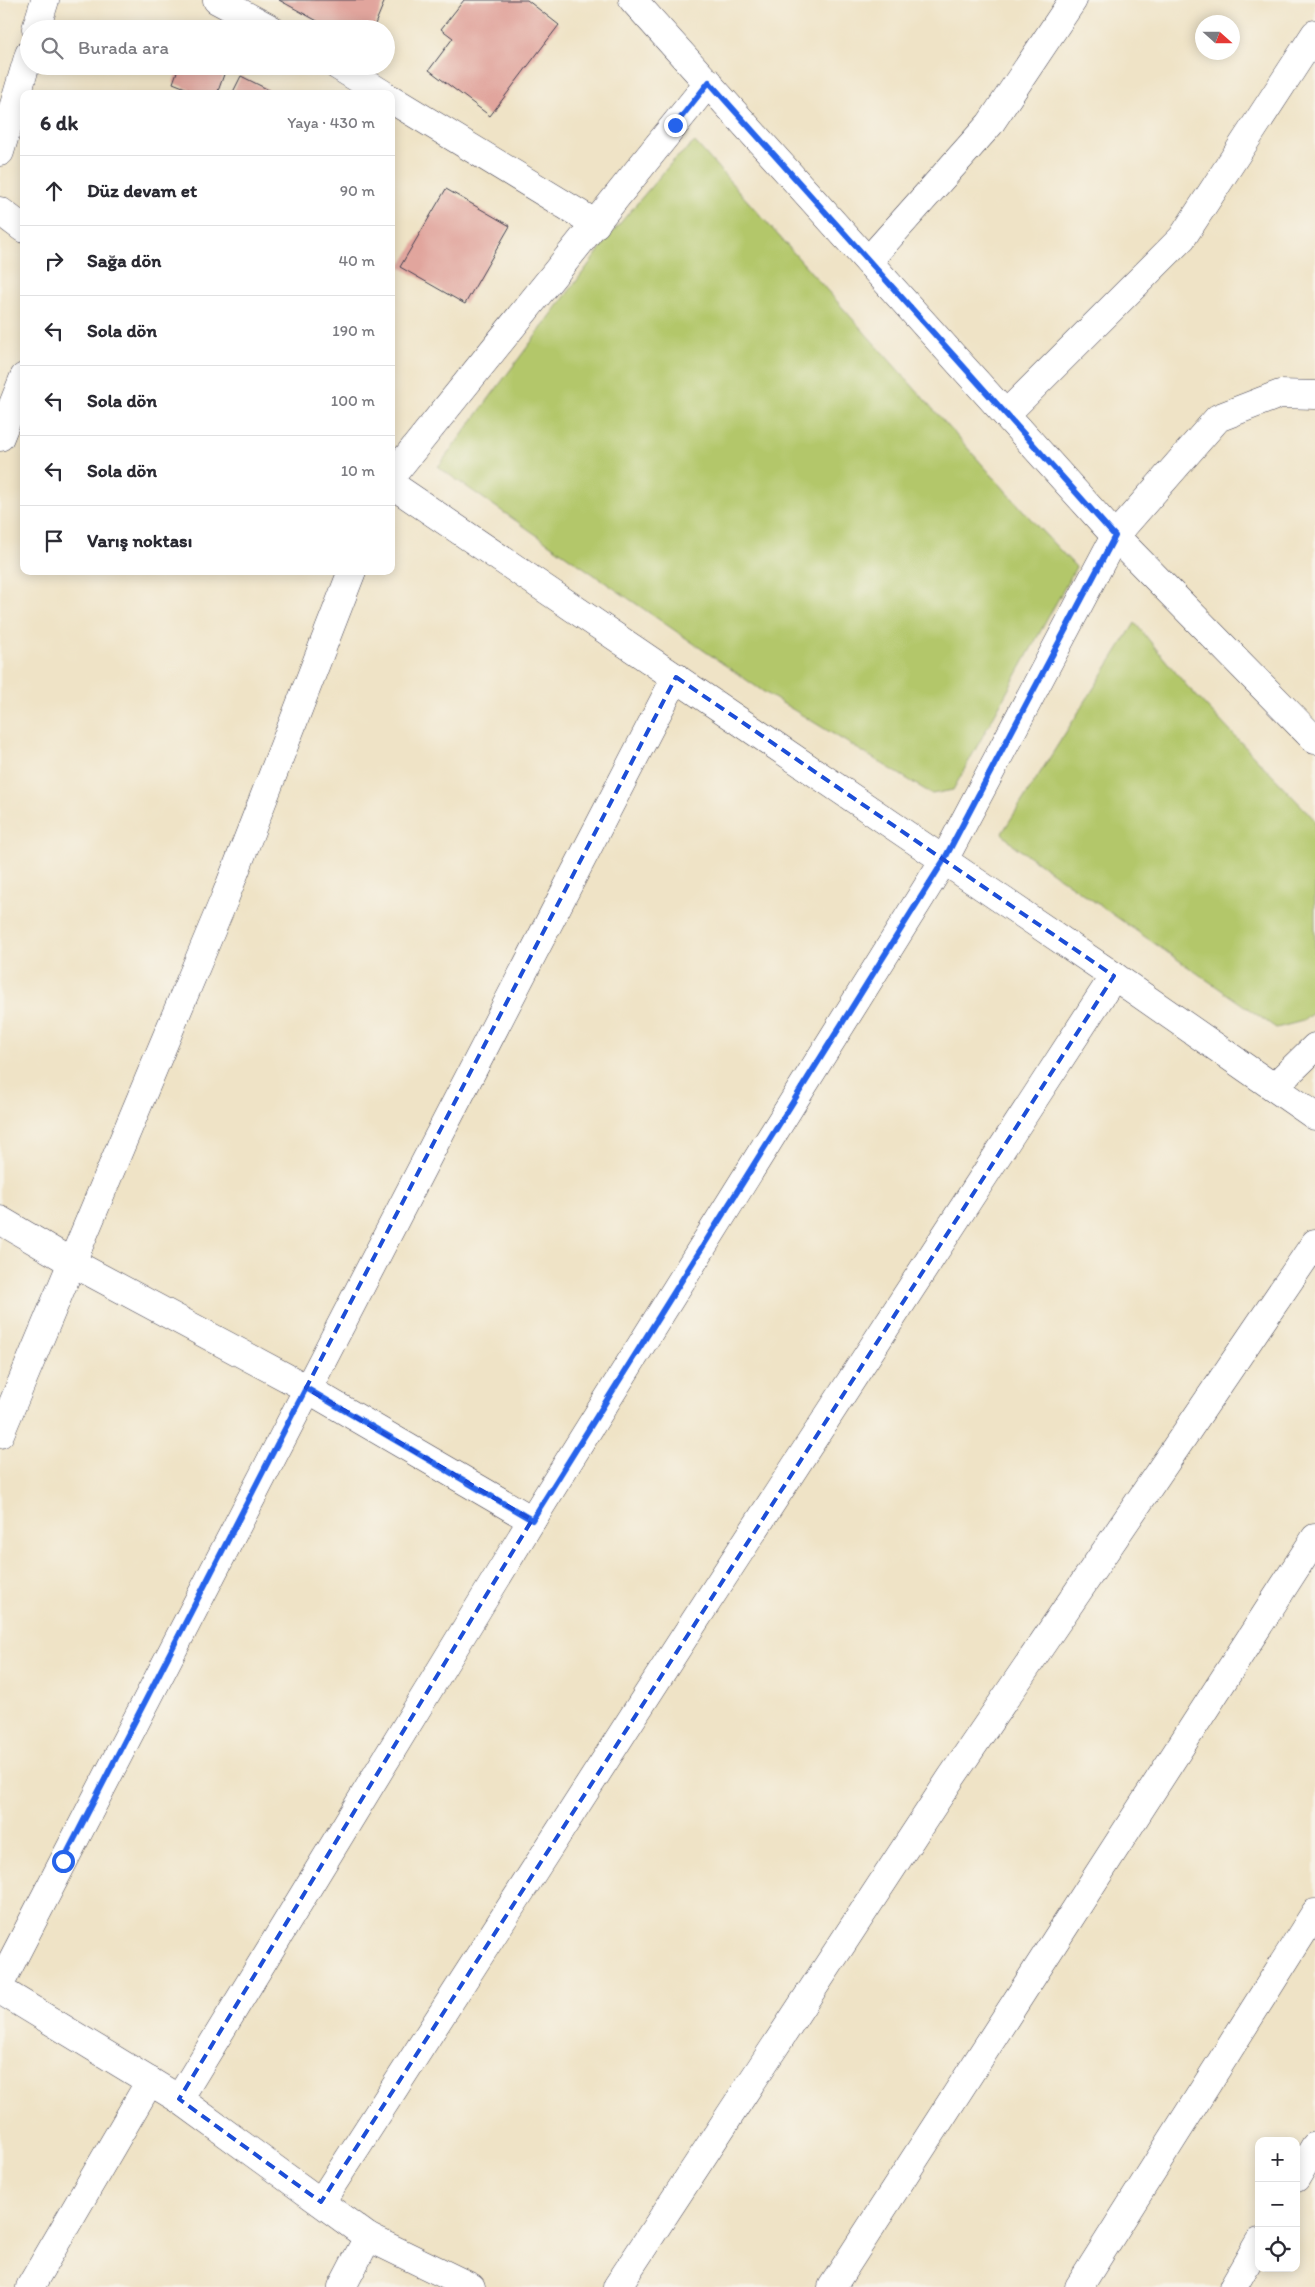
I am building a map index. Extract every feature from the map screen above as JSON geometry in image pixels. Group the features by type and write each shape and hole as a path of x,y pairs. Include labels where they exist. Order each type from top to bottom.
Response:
{"street":[{"path":"39,20 45,0"},
{"path":"217,0 254,20"},
{"path":"633,0 709,82 1115,536 1315,740"},
{"path":"868,261 990,124 1073,0"},
{"path":"1006,414 1182,238 1315,34"},
{"path":"0,152 23,75"},
{"path":"352,75 377,90"},
{"path":"395,472 709,82"},
{"path":"395,101 596,224"},
{"path":"0,211 20,226"},
{"path":"0,437 20,387"},
{"path":"179,2099 532,1520 944,860 1115,536 1218,418 1280,394 1315,395"},
{"path":"395,487 1114,976 1315,1116"},
{"path":"0,1434 224,900 350,575"},
{"path":"0,1984 306,1388 676,677"},
{"path":"321,2202 691,1627 1114,976"},
{"path":"1274,1087 1315,1047"},
{"path":"0,1220 71,1262 306,1388 532,1520"},
{"path":"617,2287 957,1770 1315,1243"},
{"path":"832,2287 1315,1538"},
{"path":"1079,2287 1315,1913"},
{"path":"0,1990 179,2099 368,2237 471,2287"},
{"path":"30,2287 150,2080"},
{"path":"1300,2171 1315,2146"},
{"path":"342,2287 368,2237"},
{"path":"1233,2287 1255,2249"}],"highlighted area":[{"path":"676,677 1114,976 321,2202 179,2099 532,1520 306,1388"}],"green space":[{"path":"695,142 1038,527 1076,567 953,790 932,794 764,692 438,467 616,228 673,161"},
{"path":"1135,623 1186,685 1315,820 1315,1011 1303,1021 1276,1028 1013,845 1002,833"}],"building":[{"path":"279,0 385,0 377,20 316,20"},
{"path":"464,0 527,0 559,25 490,116 429,70 453,38 441,29"},
{"path":"176,75 224,75 218,90 190,90 173,83"},
{"path":"241,76 269,90 234,90"},
{"path":"446,189 510,226 465,304 400,267"}],"route":[{"path":"63,1861 306,1388 532,1520 944,860 1115,536 709,82 675,125"}]}
